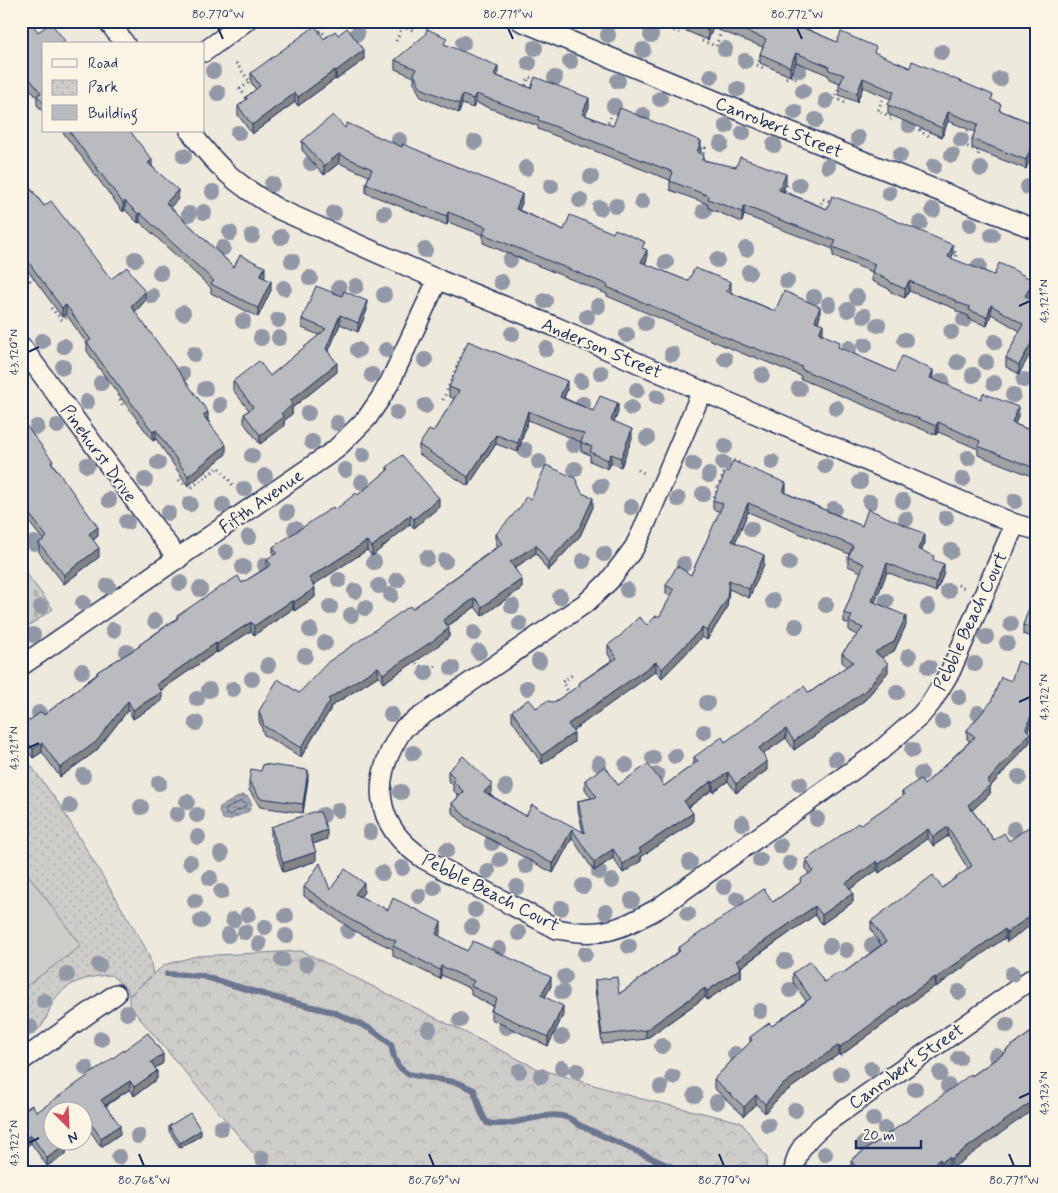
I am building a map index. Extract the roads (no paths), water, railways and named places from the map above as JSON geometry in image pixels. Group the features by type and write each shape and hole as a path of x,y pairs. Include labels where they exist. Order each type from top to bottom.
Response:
{"street":[{"path":"108,21 124,42"},
{"path":"205,51 246,21"},
{"name":"Canrobert Street","path":"521,21 828,147 1037,230"},
{"name":"Anderson Street","path":"191,132 203,149 228,176 260,198 293,216 1015,524 1037,530"},
{"name":"Fifth Avenue","path":"21,666 335,450 367,418 390,382 438,279"},
{"name":"Pinehurst Drive","path":"21,346 178,559"},
{"name":"Pebble Beach Court","path":"702,391 642,532 609,581 587,602 404,728 394,742 386,761 381,780 386,817 395,834 408,848 423,858 558,929 596,933 613,930 627,926 657,909 880,751 898,736 931,703 951,670 1015,524"},
{"name":"Canrobert Street","path":"794,1172 796,1157 800,1149 811,1135 823,1125 1037,976"},
{"path":"21,1061 116,994"}],"water":[{"path":"242,795 248,797 252,804 249,811 229,820 223,819 219,812 220,807"}],"waterway":[{"path":"167,974 202,976 276,998 333,1012 371,1029 391,1044 394,1058 399,1067 408,1074 459,1083 474,1090 481,1112 487,1123 511,1123 548,1116 569,1118 579,1125 682,1172"}]}
